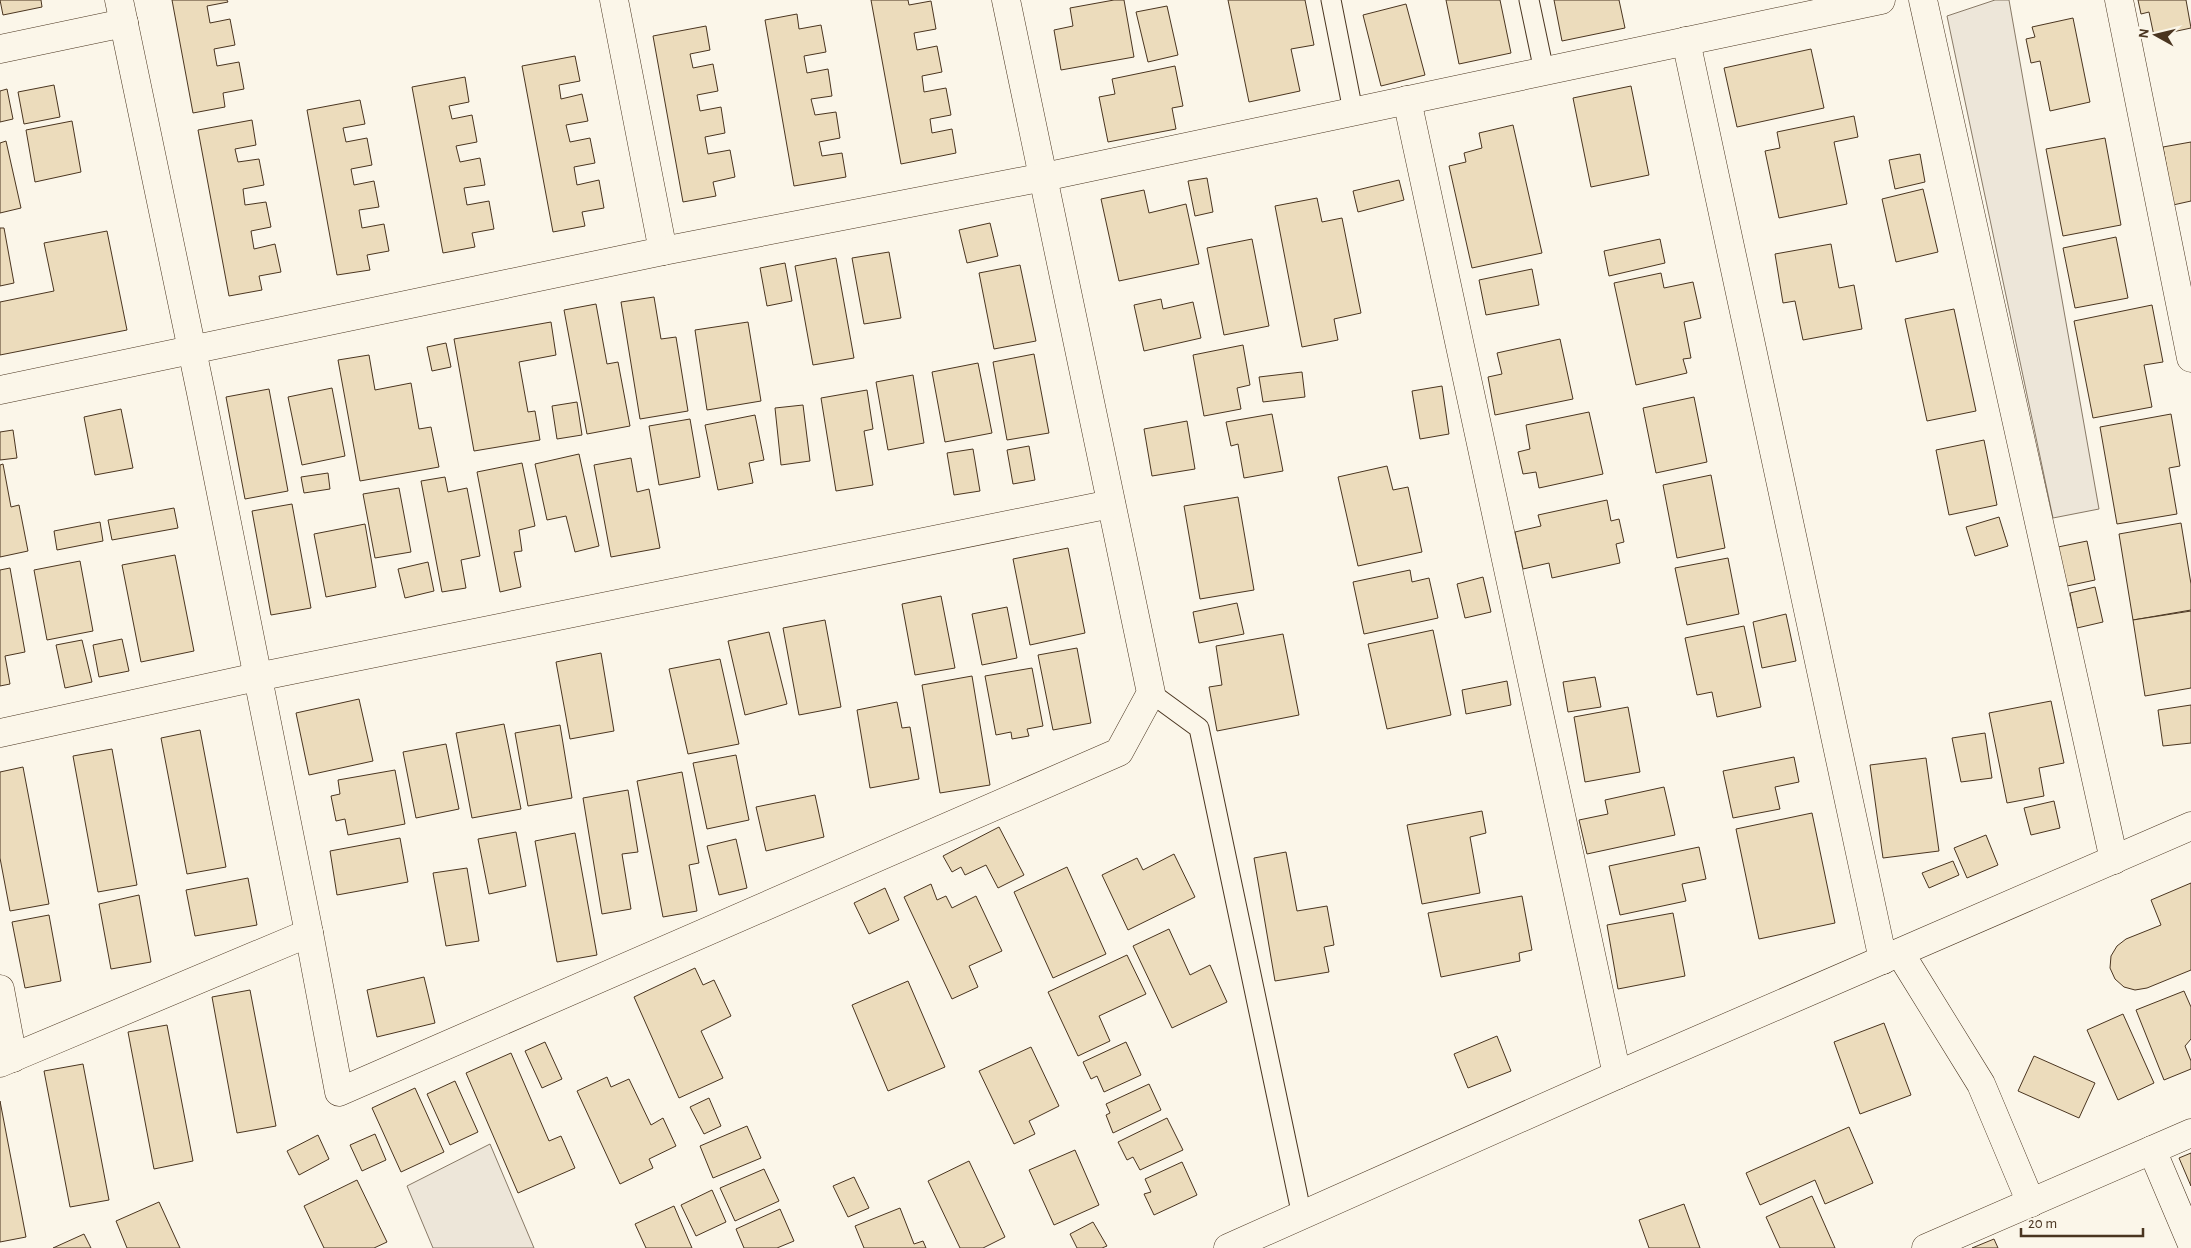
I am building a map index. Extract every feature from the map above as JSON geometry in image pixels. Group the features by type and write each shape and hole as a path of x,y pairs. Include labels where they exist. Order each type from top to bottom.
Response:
{"street":[{"path":"614,0 663,250"},
{"path":"0,49 121,12 192,350 256,677 309,932 338,1092 1119,752 1150,693 1006,0"},
{"path":"0,390 663,250 1044,177 1686,41 1851,3 1881,0"},
{"path":"1923,0 2114,860"},
{"path":"2119,0 2191,358"},
{"path":"1686,41 1891,956 1981,1084 2031,1203"},
{"path":"1407,100 1617,1075"},
{"path":"0,733 256,677 1111,504"},
{"path":"1228,1248 1617,1075 2191,826"},
{"path":"0,989 6,1061 309,932"},
{"path":"1926,1248 2191,1133"},
{"path":"2152,1150 2191,1242"}],"lane":[{"path":"1331,0 1353,111"},
{"path":"1529,0 1544,71"},
{"path":"1150,693 1199,728 1302,1216"}],"shaded area":[{"path":"1995,0 2009,0 2099,509 2053,518 1947,16"},
{"path":"490,1144 534,1248 433,1248 407,1186"}],"building":[{"path":"0,0 41,0 42,7 3,15"},
{"path":"172,0 227,0 228,2 207,6 210,23 230,19 235,45 214,49 217,66 239,62 244,89 223,93 225,107 193,113"},
{"path":"871,0 908,0 909,5 931,1 936,29 914,33 917,50 937,46 942,72 922,76 924,92 946,88 951,115 930,119 932,133 952,129 956,153 901,164"},
{"path":"1124,0 1134,57 1061,70 1054,30 1073,26 1070,8"},
{"path":"1228,0 1305,0 1314,45 1291,49 1300,91 1249,102"},
{"path":"1446,0 1500,0 1511,53 1459,64"},
{"path":"1554,0 1619,0 1625,28 1562,41"},
{"path":"2138,0 2186,0 2191,28 2154,36 2149,12 2141,14"},
{"path":"1406,4 1425,75 1381,86 1363,15"},
{"path":"1167,6 1178,55 1148,62 1136,12"},
{"path":"797,14 799,29 821,25 826,52 804,56 807,73 828,69 832,96 811,99 815,115 836,112 840,138 819,142 822,156 842,153 846,177 794,186 765,20"},
{"path":"2073,18 2090,102 2050,111 2040,61 2031,63 2026,39 2035,37 2032,27"},
{"path":"706,26 710,50 690,54 693,68 713,64 718,91 697,95 700,111 721,107 725,133 705,137 708,154 730,150 735,177 713,182 716,196 683,202 653,36"},
{"path":"1811,49 1824,108 1737,127 1724,68"},
{"path":"575,56 580,81 559,85 561,99 582,94 588,121 566,125 570,142 590,138 595,163 574,167 577,185 599,180 604,208 582,212 585,226 553,232 522,66"},
{"path":"1175,66 1183,106 1172,108 1176,129 1108,142 1099,97 1115,94 1112,79"},
{"path":"465,77 469,102 449,106 452,119 472,115 477,142 456,146 460,162 480,158 485,185 464,188 467,205 489,201 494,229 472,233 475,247 443,253 412,87"},
{"path":"54,85 60,117 24,124 18,92"},
{"path":"1631,86 1649,175 1591,187 1573,98"},
{"path":"7,89 13,119 0,122 0,91"},
{"path":"360,100 365,124 343,128 346,142 367,138 372,165 351,169 354,185 374,181 379,207 359,210 362,228 384,224 389,251 367,255 370,270 337,275 307,110"},
{"path":"1854,116 1858,137 1834,142 1847,204 1779,218 1765,151 1780,148 1777,132"},
{"path":"252,120 256,145 235,149 238,162 259,159 264,185 243,189 245,205 266,202 271,227 251,231 254,249 275,244 281,272 259,276 262,290 229,296 198,130"},
{"path":"72,121 81,172 35,182 26,130"},
{"path":"1513,125 1542,253 1472,268 1449,166 1466,162 1464,153 1482,148 1479,133"},
{"path":"2105,138 2121,225 2063,236 2046,149"},
{"path":"6,141 21,208 0,213 0,143"},
{"path":"2191,142 2191,201 2173,205 2163,147"},
{"path":"1920,154 1925,182 1895,189 1889,160"},
{"path":"1207,178 1213,212 1195,216 1188,181"},
{"path":"1399,180 1404,200 1358,212 1353,191"},
{"path":"1923,189 1938,252 1896,262 1882,199"},
{"path":"1144,190 1149,213 1186,204 1199,264 1119,281 1101,199"},
{"path":"1317,198 1322,222 1342,218 1361,313 1334,319 1338,340 1302,347 1275,206"},
{"path":"990,223 998,256 967,263 959,230"},
{"path":"0,228 4,228 14,283 0,286"},
{"path":"107,231 127,330 0,355 0,302 54,291 44,243"},
{"path":"2116,237 2128,298 2075,308 2063,248"},
{"path":"1252,239 1269,326 1224,335 1207,248"},
{"path":"1660,239 1665,263 1609,276 1604,251"},
{"path":"1831,244 1839,288 1854,285 1862,329 1803,340 1795,301 1783,303 1775,254"},
{"path":"889,252 901,318 864,324 852,258"},
{"path":"836,258 854,358 813,365 795,266"},
{"path":"785,263 792,301 767,306 760,268"},
{"path":"1020,265 1036,341 994,349 979,273"},
{"path":"1532,269 1539,305 1486,315 1479,280"},
{"path":"1661,273 1664,288 1693,282 1701,318 1684,322 1691,358 1683,359 1687,373 1636,385 1614,283"},
{"path":"654,297 661,339 676,337 688,411 640,419 621,302"},
{"path":"1161,299 1163,309 1193,302 1201,338 1144,351 1134,305"},
{"path":"596,304 607,364 618,362 630,426 587,434 564,310"},
{"path":"2152,305 2163,362 2144,365 2152,407 2093,418 2074,321"},
{"path":"1954,309 1976,411 1927,421 1905,319"},
{"path":"551,322 556,355 519,362 528,412 535,411 540,440 474,451 454,339"},
{"path":"748,322 761,401 707,410 695,330"},
{"path":"1560,339 1573,399 1495,415 1488,377 1502,374 1497,353"},
{"path":"446,343 451,367 432,371 427,347"},
{"path":"1243,345 1250,385 1237,388 1241,409 1204,416 1193,355"},
{"path":"1034,354 1049,433 1007,440 993,362"},
{"path":"369,355 375,390 411,383 419,429 431,427 439,467 360,481 338,360"},
{"path":"978,363 992,433 945,442 932,372"},
{"path":"1302,372 1305,397 1263,402 1259,377"},
{"path":"913,375 924,443 888,450 876,382"},
{"path":"1442,386 1449,434 1420,439 1412,391"},
{"path":"332,388 345,456 302,465 288,397"},
{"path":"269,389 288,491 245,499 226,397"},
{"path":"867,390 873,429 864,431 873,485 836,491 821,398"},
{"path":"1694,397 1707,462 1656,473 1643,408"},
{"path":"577,402 582,435 557,439 552,406"},
{"path":"803,405 810,461 781,465 775,408"},
{"path":"121,409 133,468 95,475 84,417"},
{"path":"1589,412 1603,474 1539,488 1536,472 1523,474 1518,452 1530,449 1526,425"},
{"path":"1272,414 1283,471 1244,478 1238,444 1231,446 1226,422"},
{"path":"2171,414 2180,466 2169,468 2177,514 2117,524 2100,427"},
{"path":"755,415 764,460 749,463 753,483 718,490 705,425"},
{"path":"690,419 700,477 659,485 649,426"},
{"path":"1187,421 1195,469 1152,476 1144,429"},
{"path":"13,430 17,458 0,460 0,432"},
{"path":"1984,440 1997,505 1949,515 1936,450"},
{"path":"1029,446 1035,480 1013,484 1007,450"},
{"path":"973,449 980,491 954,495 947,453"},
{"path":"579,454 599,546 575,552 566,516 547,520 535,464"},
{"path":"631,458 637,492 649,489 660,548 611,557 594,465"},
{"path":"522,463 535,526 519,530 522,551 514,552 521,587 500,592 477,472"},
{"path":"3,464 11,507 19,505 28,551 0,557 0,465"},
{"path":"1387,466 1393,490 1408,487 1422,552 1358,566 1338,477"},
{"path":"328,473 330,489 304,493 301,477"},
{"path":"1711,475 1725,548 1677,558 1663,485"},
{"path":"445,477 448,492 467,488 480,556 461,560 466,588 442,592 421,481"},
{"path":"399,488 411,552 375,558 363,494"},
{"path":"1238,497 1254,590 1200,599 1184,506"},
{"path":"1607,500 1611,521 1619,519 1624,542 1616,544 1620,563 1552,578 1549,563 1523,569 1515,532 1541,526 1538,515"},
{"path":"292,504 311,608 271,615 252,511"},
{"path":"174,508 178,528 112,540 108,520"},
{"path":"1999,517 2008,546 1975,556 1966,527"},
{"path":"100,522 103,541 57,550 54,531"},
{"path":"2181,523 2191,584 2191,610 2133,620 2119,534"},
{"path":"365,524 376,587 326,597 314,534"},
{"path":"2087,541 2095,580 2067,586 2058,547"},
{"path":"1068,548 1085,633 1030,645 1013,559"},
{"path":"175,555 194,651 141,662 122,565"},
{"path":"1728,558 1739,614 1687,625 1675,568"},
{"path":"80,561 93,631 47,640 34,570"},
{"path":"428,562 434,591 405,598 398,569"},
{"path":"10,568 25,652 5,656 10,684 0,686 0,570"},
{"path":"1410,570 1412,582 1429,578 1438,618 1364,634 1353,582"},
{"path":"1483,577 1491,612 1465,618 1457,584"},
{"path":"2095,587 2103,622 2077,628 2070,593"},
{"path":"941,596 955,668 915,675 902,604"},
{"path":"1237,603 1244,634 1199,643 1193,612"},
{"path":"1007,607 1017,658 982,665 972,614"},
{"path":"2191,611 2191,688 2145,696 2133,620"},
{"path":"1786,614 1796,661 1762,668 1753,622"},
{"path":"825,620 841,707 799,715 783,628"},
{"path":"1744,626 1761,707 1717,717 1712,692 1697,695 1685,638"},
{"path":"1433,630 1451,715 1387,729 1368,644"},
{"path":"769,632 787,704 745,715 728,641"},
{"path":"1283,634 1299,715 1217,731 1209,687 1222,685 1216,646"},
{"path":"122,639 129,671 99,677 93,645"},
{"path":"82,640 92,682 65,688 56,645"},
{"path":"1077,648 1091,723 1053,730 1038,655"},
{"path":"601,653 614,731 570,739 556,662"},
{"path":"720,659 739,744 688,754 669,669"},
{"path":"1032,668 1043,726 1027,729 1029,736 1012,739 1011,732 996,735 985,676"},
{"path":"972,676 990,785 940,793 922,685"},
{"path":"1595,677 1601,707 1568,712 1563,682"},
{"path":"1507,681 1511,705 1466,714 1462,690"},
{"path":"359,699 373,761 309,775 296,713"},
{"path":"2051,701 2064,763 2039,768 2044,796 2007,803 1989,713"},
{"path":"897,702 902,728 910,727 919,779 870,788 857,710"},
{"path":"2191,705 2191,743 2163,746 2158,710"},
{"path":"1628,707 1640,772 1585,782 1574,717"},
{"path":"504,724 521,809 472,818 456,733"},
{"path":"560,725 572,798 528,806 515,733"},
{"path":"200,730 226,867 187,874 161,738"},
{"path":"1985,733 1992,778 1961,782 1952,738"},
{"path":"446,744 459,809 416,818 403,752"},
{"path":"112,749 137,885 98,892 73,756"},
{"path":"736,755 749,820 707,829 693,763"},
{"path":"1794,757 1799,782 1775,787 1780,809 1733,818 1723,771"},
{"path":"1926,758 1939,851 1883,858 1870,765"},
{"path":"23,767 49,904 10,911 0,858 0,772"},
{"path":"395,770 405,824 348,835 345,819 336,821 331,796 340,794 338,780"},
{"path":"682,772 699,863 689,865 697,911 663,917 637,781"},
{"path":"1664,787 1675,835 1587,854 1579,820 1608,814 1605,800"},
{"path":"628,790 638,852 622,854 631,909 602,914 583,798"},
{"path":"815,795 824,837 766,851 756,807"},
{"path":"2054,801 2060,828 2031,835 2024,808"},
{"path":"1482,811 1486,833 1470,837 1480,893 1422,904 1407,825"},
{"path":"1812,813 1835,923 1759,939 1736,829"},
{"path":"999,827 1024,875 998,888 986,865 965,875 961,867 952,872 943,856"},
{"path":"516,832 526,886 489,894 478,839"},
{"path":"575,833 597,955 557,962 535,841"},
{"path":"1986,835 1998,865 1967,878 1954,848"},
{"path":"400,838 408,882 337,895 330,851"},
{"path":"736,839 747,888 719,895 707,846"},
{"path":"1699,847 1706,879 1682,884 1686,901 1620,915 1609,866"},
{"path":"1286,852 1297,911 1327,906 1334,945 1324,947 1329,972 1275,981 1254,858"},
{"path":"1174,854 1195,897 1128,930 1102,875 1137,858 1143,870"},
{"path":"1953,861 1959,875 1929,888 1922,873"},
{"path":"1067,867 1106,954 1053,978 1014,892"},
{"path":"467,868 479,941 446,946 433,873"},
{"path":"248,878 257,925 195,936 186,890"},
{"path":"2191,883 2191,970 2147,988 2135,990 2124,987 2115,979 2110,968 2111,956 2117,946 2126,939 2161,925 2151,900"},
{"path":"931,884 937,900 946,896 952,908 976,896 1002,951 969,966 978,987 952,999 904,897"},
{"path":"885,888 899,920 869,934 854,903"},
{"path":"139,895 151,962 111,969 99,904"},
{"path":"1522,896 1532,950 1519,953 1520,961 1441,977 1428,913"},
{"path":"1673,913 1685,976 1618,989 1607,925"},
{"path":"49,915 61,981 25,988 12,922"},
{"path":"1169,929 1190,975 1210,965 1227,1002 1172,1028 1133,946"},
{"path":"1127,955 1146,994 1099,1016 1110,1041 1078,1056 1048,992"},
{"path":"695,968 703,985 714,980 731,1016 701,1031 723,1078 679,1098 634,997"},
{"path":"424,977 435,1023 377,1037 367,990"},
{"path":"908,981 945,1067 888,1091 852,1005"},
{"path":"250,990 276,1126 237,1133 212,997"},
{"path":"2184,991 2191,1007 2191,1039 2185,1046 2191,1061 2191,1069 2164,1080 2136,1010"},
{"path":"2123,1014 2154,1083 2118,1100 2087,1030"},
{"path":"1884,1023 1911,1095 1860,1114 1834,1042"},
{"path":"167,1025 193,1161 154,1169 128,1032"},
{"path":"1497,1036 1511,1071 1468,1088 1454,1054"},
{"path":"545,1042 562,1079 542,1088 525,1051"},
{"path":"1126,1042 1141,1075 1104,1092 1097,1076 1091,1079 1083,1062"},
{"path":"1031,1047 1059,1106 1029,1121 1035,1134 1014,1144 979,1071"},
{"path":"511,1053 549,1141 561,1136 575,1168 518,1193 466,1073"},
{"path":"2034,1056 2095,1083 2079,1118 2018,1091"},
{"path":"83,1064 109,1200 70,1207 44,1071"},
{"path":"607,1077 611,1087 629,1079 651,1125 663,1118 676,1146 649,1159 653,1168 620,1184 577,1091"},
{"path":"455,1081 478,1132 450,1145 427,1094"},
{"path":"1149,1084 1161,1110 1113,1133 1106,1115 1110,1113 1106,1104"},
{"path":"415,1088 444,1152 401,1172 372,1108"},
{"path":"709,1098 721,1126 704,1134 690,1107"},
{"path":"0,1101 26,1237 0,1242"},
{"path":"1167,1118 1183,1150 1140,1170 1133,1157 1127,1160 1118,1142"},
{"path":"747,1126 761,1158 713,1178 700,1146"},
{"path":"1849,1127 1873,1183 1825,1204 1815,1180 1760,1205 1746,1173"},
{"path":"375,1134 386,1160 362,1171 350,1145"},
{"path":"318,1135 329,1159 299,1175 287,1151"},
{"path":"1075,1150 1099,1205 1054,1225 1029,1170"},
{"path":"2191,1153 2191,1186 2179,1158"},
{"path":"969,1161 1005,1237 983,1248 960,1248 928,1181"},
{"path":"1182,1162 1197,1195 1154,1215 1144,1194 1151,1192 1145,1179"},
{"path":"764,1169 779,1201 735,1221 720,1188"},
{"path":"854,1177 869,1208 848,1217 833,1186"},
{"path":"357,1180 387,1242 374,1248 324,1248 304,1206"},
{"path":"712,1190 726,1222 696,1236 681,1205"},
{"path":"1812,1196 1835,1248 1780,1248 1766,1217"},
{"path":"159,1202 180,1248 127,1248 116,1221"},
{"path":"1684,1204 1700,1248 1649,1248 1639,1220"},
{"path":"674,1206 692,1248 646,1248 635,1224"},
{"path":"900,1208 914,1244 923,1241 926,1248 864,1248 855,1226"},
{"path":"780,1209 794,1241 777,1248 744,1248 736,1229"},
{"path":"1093,1222 1107,1246 1102,1248 1077,1248 1070,1234"},
{"path":"84,1234 91,1248 53,1248"},
{"path":"1994,1239 1998,1248 1972,1248"}]}
